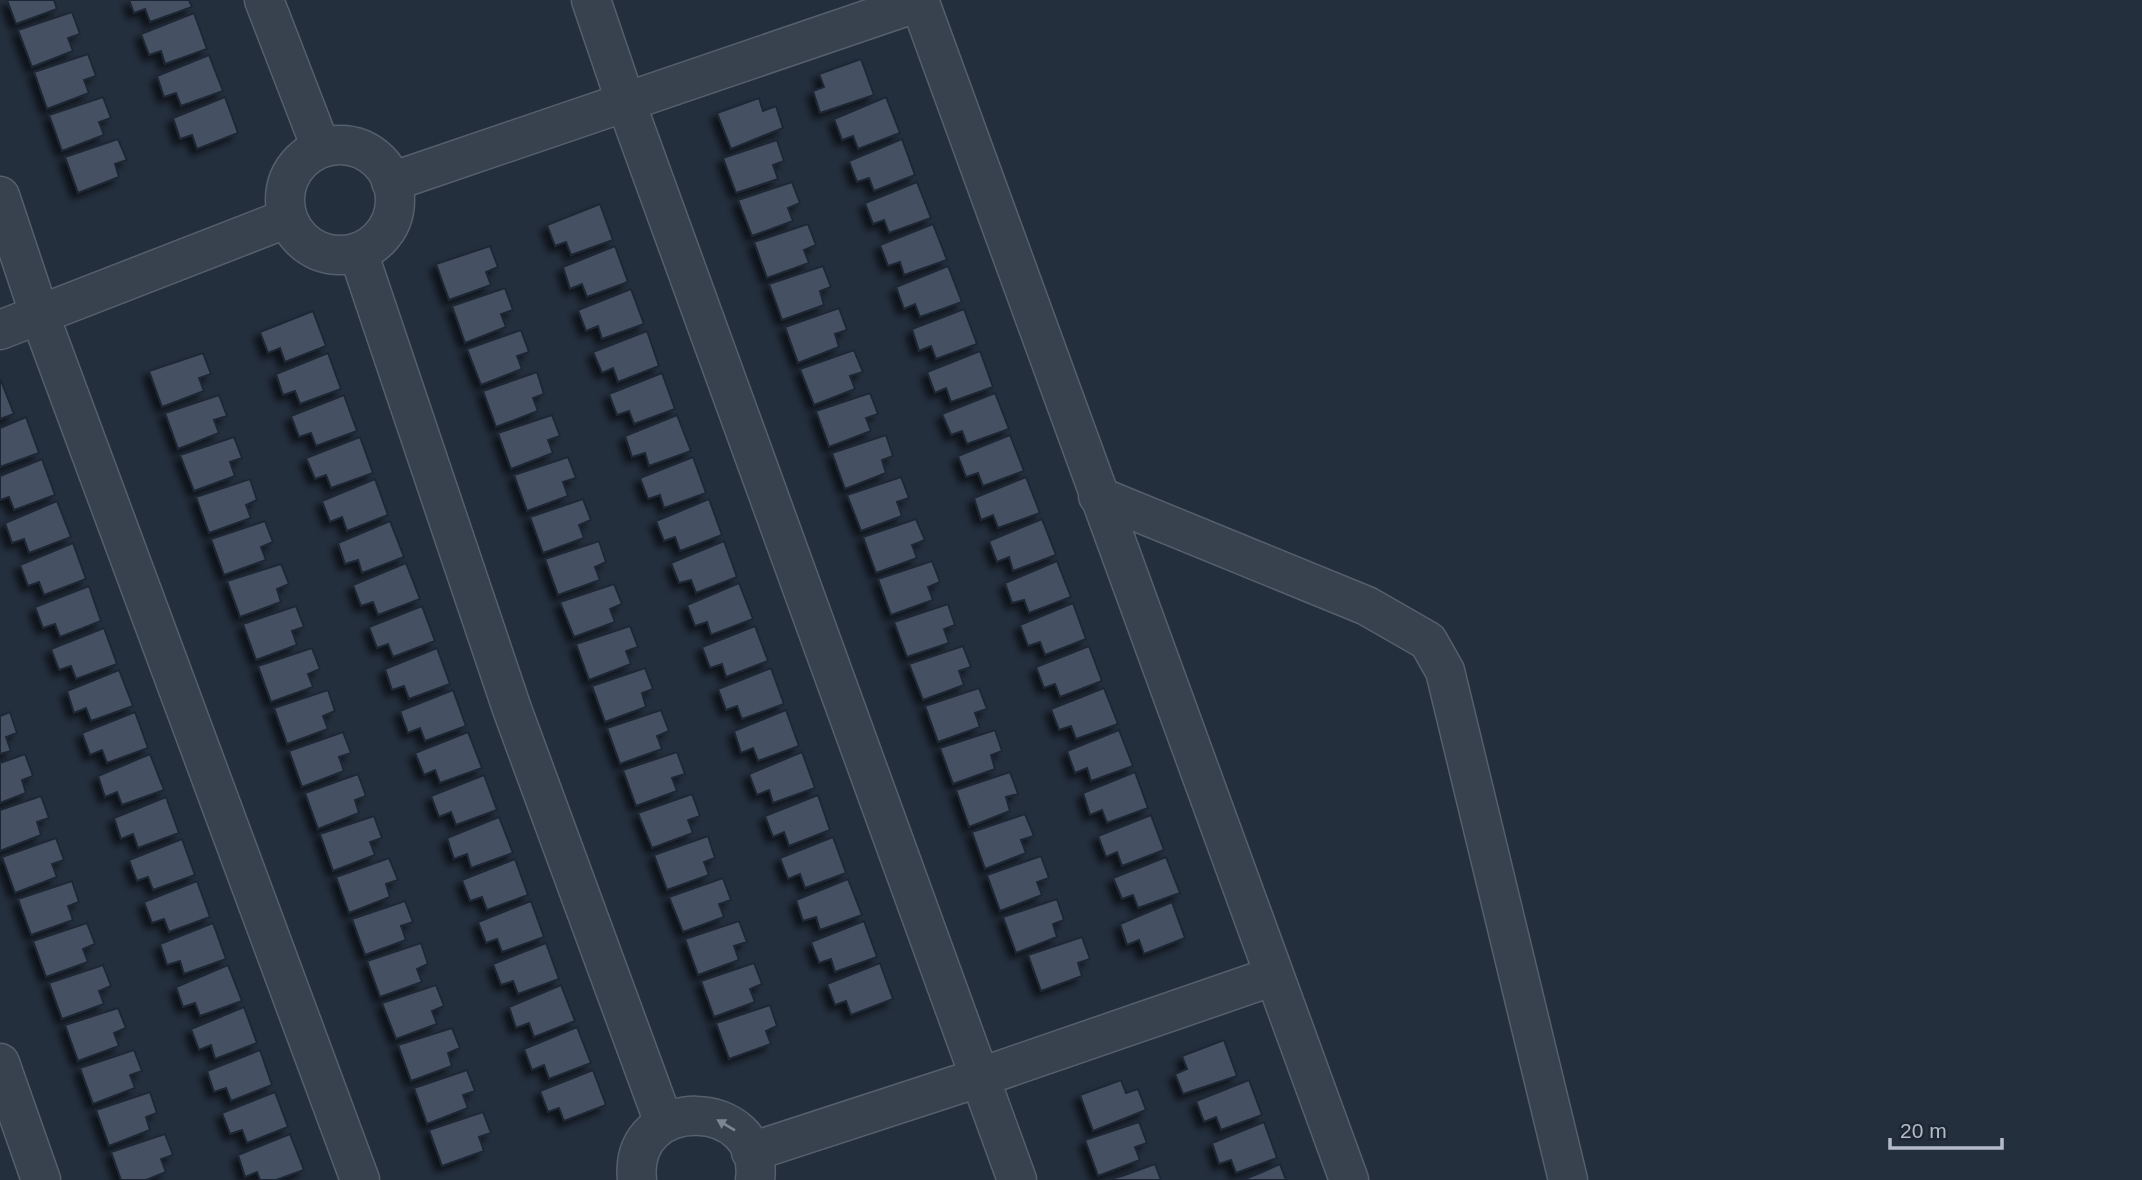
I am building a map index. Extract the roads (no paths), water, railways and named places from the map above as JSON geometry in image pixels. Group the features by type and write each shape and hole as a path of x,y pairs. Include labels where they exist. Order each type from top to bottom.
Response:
{"street":[{"path":"264,0 321,148"},
{"path":"591,0 1017,1180"},
{"path":"391,182 919,1 1349,1180"},
{"path":"355,147 371,155 383,167 391,182 395,199 392,216 379,238 358,252 340,256 324,253 302,240 288,218 284,201 294,169 306,156 321,148 355,147"},
{"path":"0,196 40,316 360,1180"},
{"path":"0,330 288,218"},
{"path":"358,252 512,709 664,1123"},
{"path":"1098,496 1367,606 1428,641 1445,671 1568,1180"},
{"path":"637,1180 639,1155 649,1137 664,1123 683,1115 704,1114 724,1121 740,1134 753,1166 978,1078 1274,976"},
{"path":"0,1063 41,1180"}]}
